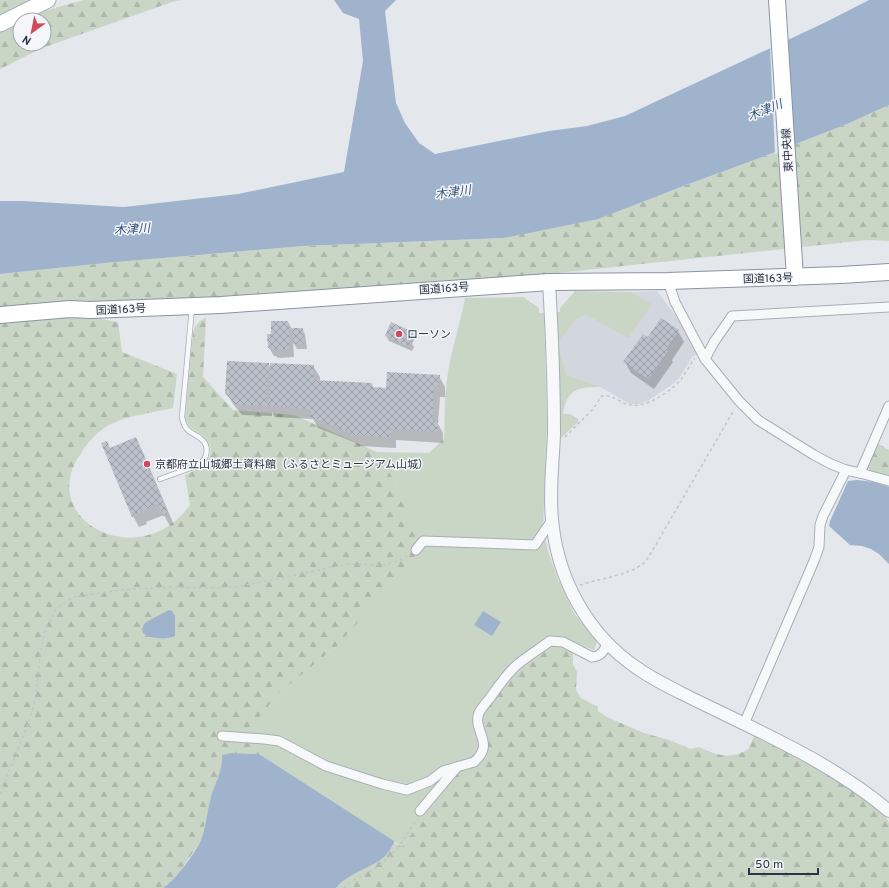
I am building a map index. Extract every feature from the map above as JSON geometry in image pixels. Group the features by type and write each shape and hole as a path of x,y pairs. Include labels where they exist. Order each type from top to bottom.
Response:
{"highway":[{"name":"東中央線","path":"777,0 795,277"},
{"name":"国道163号","path":"0,315 70,309 90,310 221,305 549,282 795,277 889,272"}],"main road":[{"path":"0,24 48,0"}],"street":[{"path":"668,280 675,302 705,359 739,402 758,420 814,455 846,470 860,472 889,481"},
{"path":"549,282 554,371 554,447 551,500 552,520 557,552 570,589 580,608 592,626 607,642 636,668 664,684 781,742 841,776 869,794 889,811"},
{"path":"705,359 714,342 732,316 889,307"},
{"path":"860,472 889,406"},
{"path":"744,724 814,561 819,547 822,516 846,470"},
{"path":"416,550 423,541 535,545 552,520"},
{"path":"222,736 264,738 279,741 326,766 382,784 407,790 430,781 443,771 474,762 481,755 484,742 479,724 480,712 496,688 516,665 550,641 563,642 592,657 597,657 603,652 607,642"},
{"path":"420,811 458,766"}],"lane":[{"path":"160,479 199,465 207,451 205,442 185,427 182,417 193,305"}],"path":[{"path":"554,447 586,417 602,396 607,395 630,405 640,406 660,396 674,386 681,379 694,359 705,359"},
{"path":"570,589 593,580 620,574 640,566 647,560 739,402"},
{"path":"0,794 30,719 35,700 44,633 56,609 73,597 122,590 168,587 237,587 348,564 385,565 402,560 416,550"},
{"path":"344,888 352,880 368,873 389,858 407,836 420,811"}],"shaded area":[{"path":"657,291 687,331 698,353 692,357 680,377 673,384 649,400 640,404 630,404 600,387 566,374 558,343 576,320 585,314 652,304 632,292"}],"green space":[{"path":"0,0 32,0 0,17"},
{"path":"84,0 182,0 172,2 52,44 52,12 40,12"},
{"path":"12,25 12,52 34,52 0,69 0,31"},
{"path":"889,105 889,241 867,240 502,279 187,300 0,309 0,274 105,263 303,246 504,238 678,188 847,124"},
{"path":"575,291 632,292 652,304 628,338 585,314 576,320 558,343 566,374 600,387 579,389 570,394 563,414 570,414 578,419 578,422 559,440 557,312 560,312 560,308"},
{"path":"523,297 539,308 539,313 544,313 547,423 543,529 548,551 558,579 574,613 597,642 594,650 560,637 550,637 487,747 459,769 402,847 259,754 248,729 280,692 337,646 399,488 377,452 429,453 444,439 445,395 448,370 465,298"},
{"path":"100,315 101,319 118,322 122,352 177,374 173,408 132,417 109,425 93,438 81,453 70,477 71,499 82,517 99,530 121,537 145,536 169,526 190,505 185,475 202,467 210,457 210,448 207,440 190,427 185,417 193,332 201,320 206,318 203,377 233,410 294,415 377,452 399,488 420,552 337,646 280,692 249,729 259,754 232,753 223,766 211,797 201,841 176,877 167,886 163,888 0,888 0,321"},
{"path":"877,443 889,450 889,478 872,472 867,467"},
{"path":"550,643 562,645 573,650 573,664 577,672 576,690 581,698 598,707 598,711 607,717 644,733 669,740 691,749 699,747 722,755 738,754 747,750 754,736 795,756 835,779 883,812 889,823 889,888 336,888 352,875 383,858 394,843 402,847 459,768 477,764 481,720 484,710 517,668"}],"water":[{"name":"木津川","path":"334,0 396,0 385,11 396,103 405,123 419,143 435,154 549,131 587,126 625,116 826,22 869,0 889,0 889,105 847,124 598,219 504,238 303,246 105,263 0,274 0,201 124,207 238,194 344,172 363,61 359,19 343,13"},
{"path":"857,480 874,482 889,487 889,564 879,554 871,549 862,546 850,545 829,526 848,481"},
{"path":"169,610 172,611 175,616 175,636 159,638 150,637 143,633 142,629 144,624"},
{"path":"483,611 501,622 492,636 474,625"},
{"path":"232,753 259,754 394,841 394,843 383,858 352,875 336,888 163,888 168,885 179,873 190,859 201,840 211,797 220,772 222,755"}],"pier":[{"path":"786,38 794,147 775,154 770,46"}],"building":[{"path":"661,318 679,330 666,349 668,351 648,379 623,362 643,334 648,337"},
{"path":"271,321 288,321 290,349 272,350 272,348 268,348 267,334 271,334"},
{"name":"ローソン","path":"391,322 413,332 409,340 411,341 409,347 385,336"},
{"path":"292,328 303,328 304,344 293,344"},
{"path":"227,361 269,363 266,406 235,404 225,393"},
{"path":"270,363 314,365 313,380 372,383 372,387 386,388 387,372 440,375 439,386 434,386 432,421 438,421 437,432 390,429 390,437 350,435 350,433 311,417 311,409 268,406"},
{"path":"136,437 168,514 163,516 158,504 141,511 141,513 132,517 101,443 107,441 110,448"}],"place":[{"name":"ローソン","path":"399,334"},
{"name":"京都府立山城郷土資料館（ふるさとミュージアム山城）","path":"147,464"}]}
